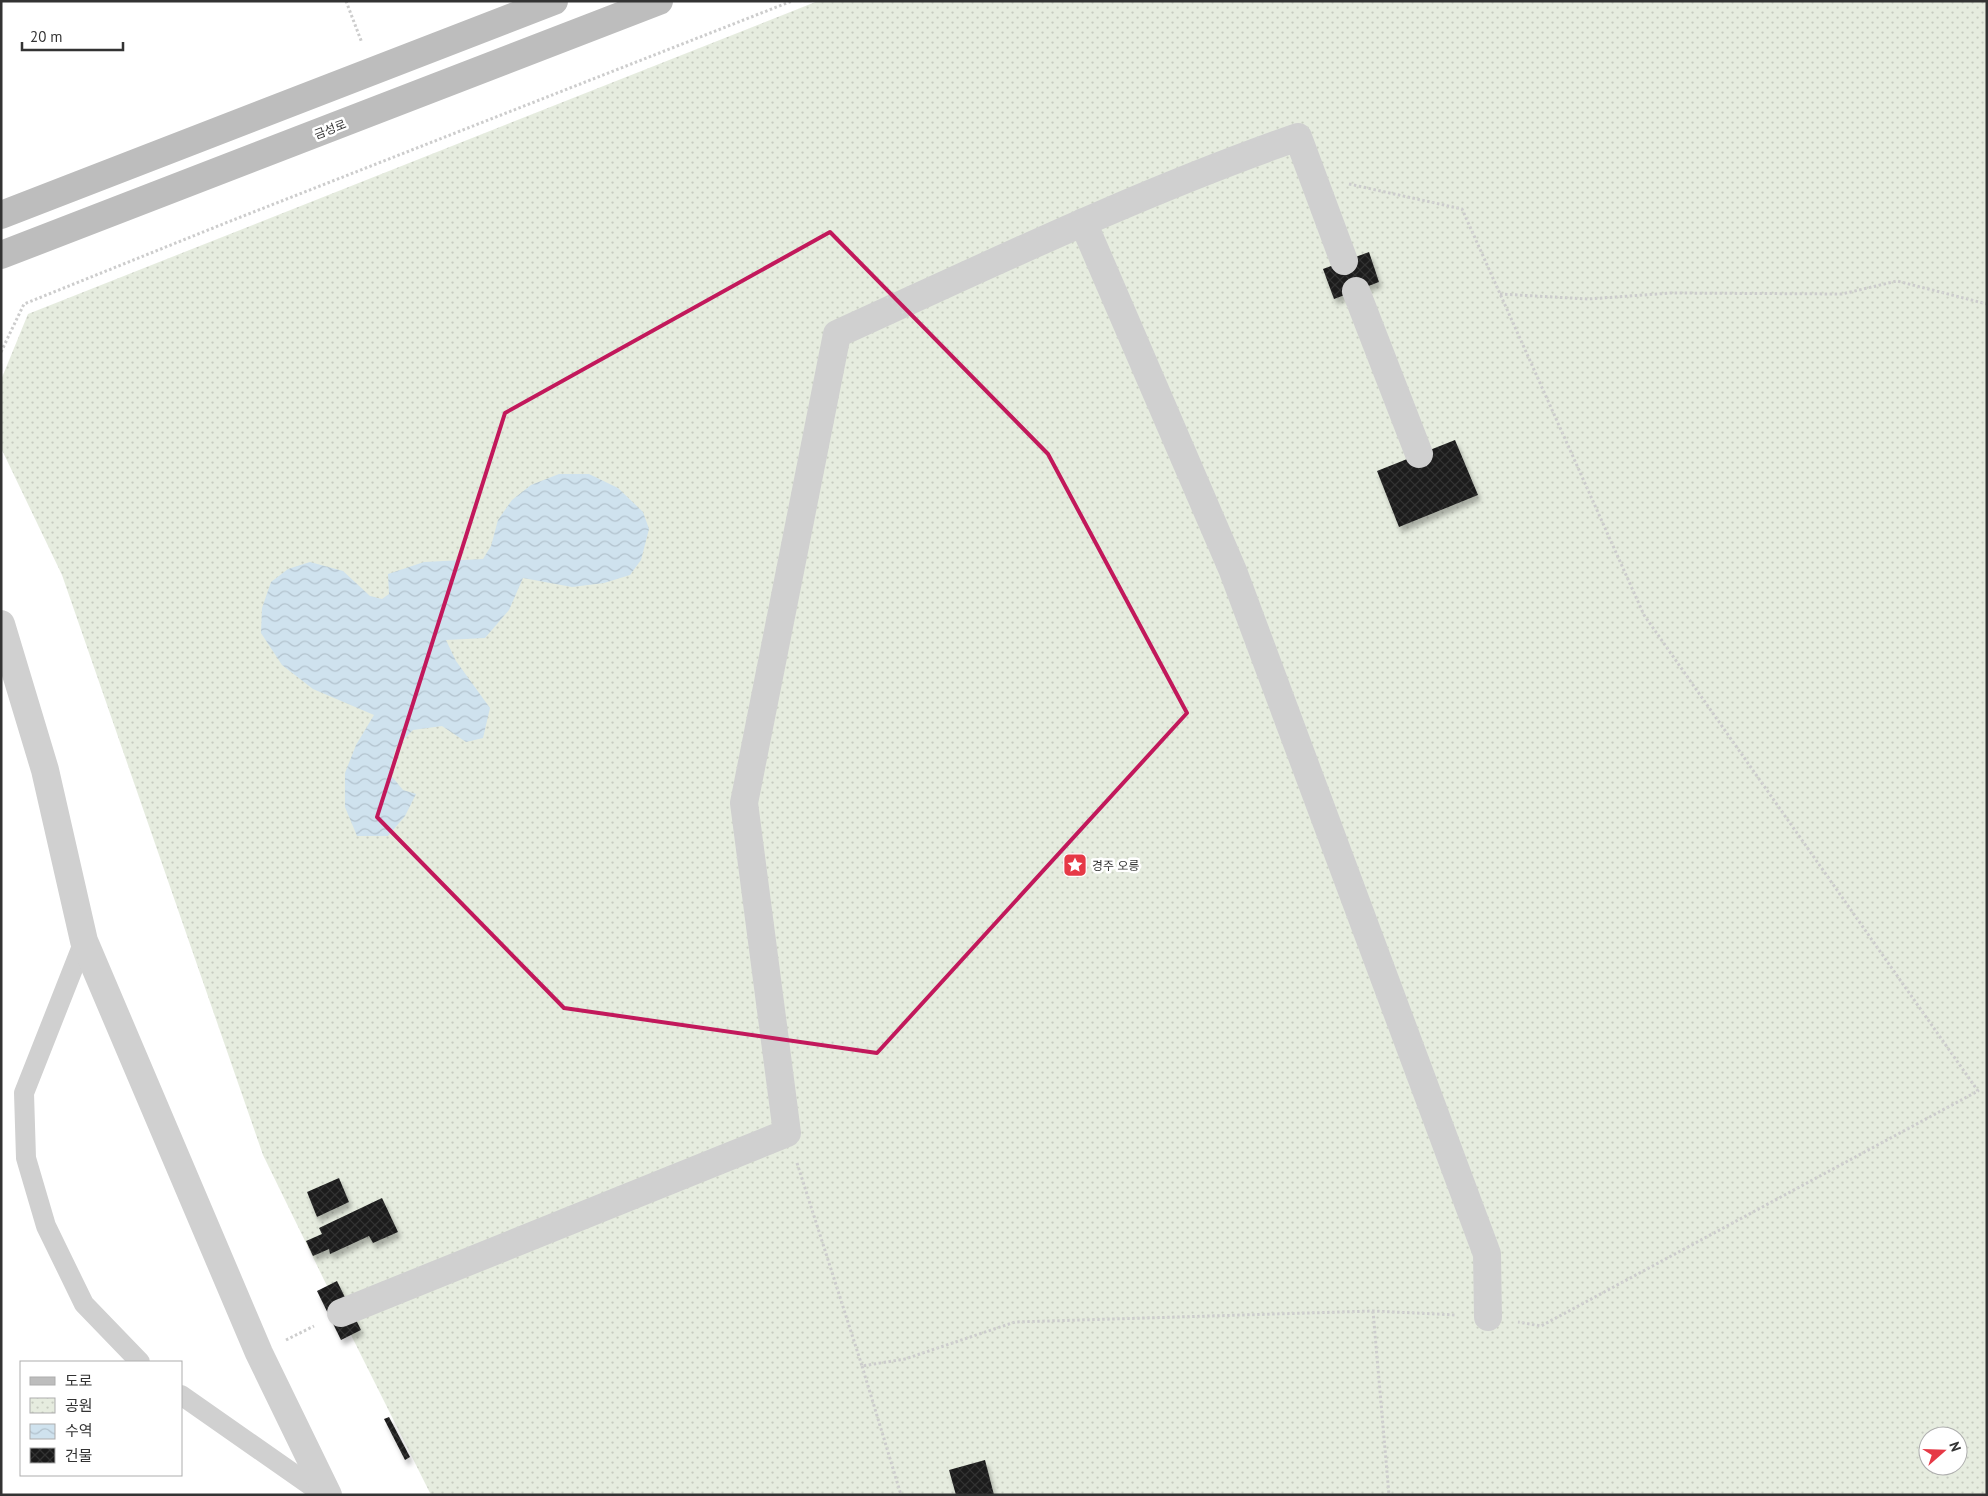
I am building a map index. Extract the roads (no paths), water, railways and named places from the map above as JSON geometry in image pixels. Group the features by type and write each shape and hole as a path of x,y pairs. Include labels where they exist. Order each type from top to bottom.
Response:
{"street":[{"path":"1,215 554,1"},
{"name":"금성로","path":"1,255 659,1"},
{"path":"341,1313 787,1133 744,803 837,334 1083,222 1298,137 1344,261"},
{"path":"1083,222 1233,571 1487,1254 1488,1317"},
{"path":"1356,291 1420,454"},
{"path":"1,624 45,770 84,941 259,1353 326,1495"}],"lane":[{"path":"84,941 24,1093 26,1158 46,1226 84,1304 139,1361"},
{"path":"182,1396 326,1495"}],"water":[{"path":"559,474 589,474 618,488 643,512 649,529 641,560 630,575 604,583 572,587 523,578 509,610 485,638 446,640 456,661 490,708 483,738 466,742 442,726 413,730 396,747 389,773 403,790 416,794 405,816 388,836 357,836 345,807 345,773 356,745 374,715 313,689 282,665 261,633 262,608 271,582 288,569 310,562 343,571 370,596 382,599 389,594 388,574 424,562 483,559 491,546 498,520 512,500 531,485"}],"place":[{"name":"경주 오릉","path":"1075,865"}]}
